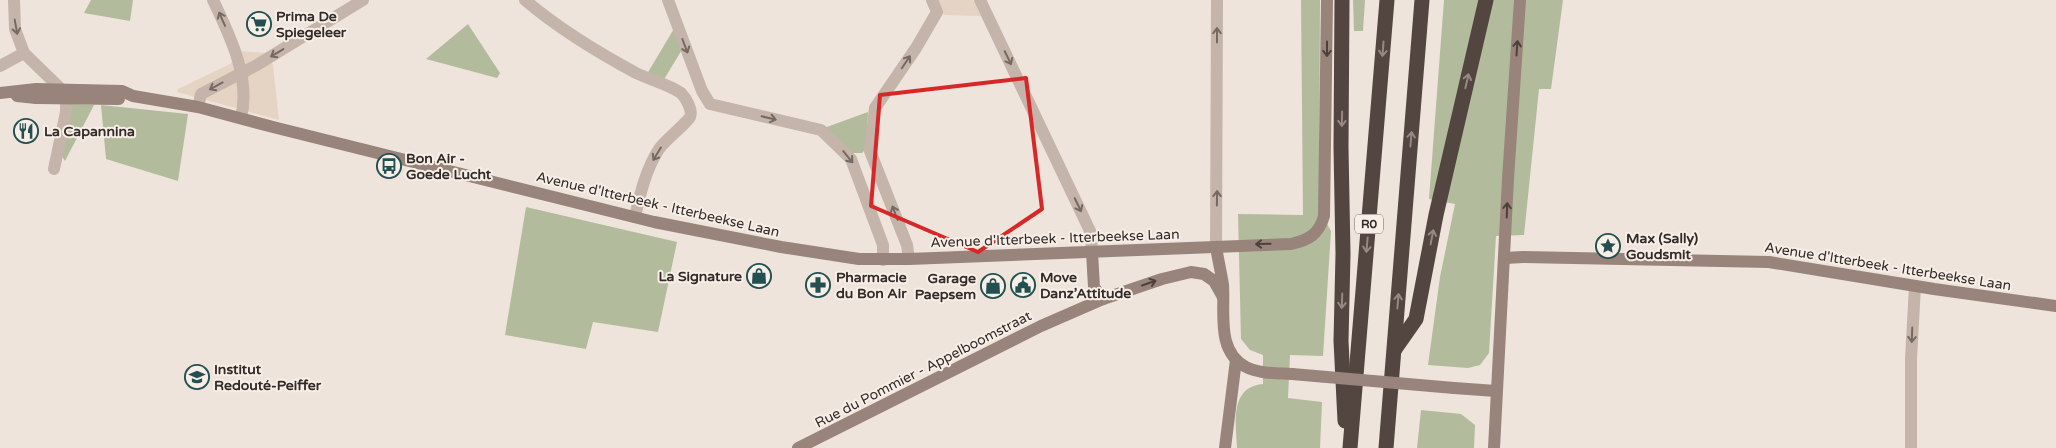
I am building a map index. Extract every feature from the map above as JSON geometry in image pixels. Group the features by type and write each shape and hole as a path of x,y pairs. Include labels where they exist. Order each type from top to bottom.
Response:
{"highway":[{"path":"1342,0 1341,147 1343,254 1341,341 1346,448"},
{"name":"R0","path":"1350,448 1387,0"},
{"name":"R0","path":"1386,448 1422,0"},
{"path":"1394,350 1416,319 1436,215 1486,0"}],"main road":[{"name":"Avenue d'Itterbeek - Itterbeekse Laan","path":"0,93 36,98 64,93 122,99 134,96 198,106 635,217 781,248 859,259 882,260 1092,252 1300,242 1316,234 1322,223 1325,210 1327,0"},
{"path":"1494,448 1508,179 1520,0"},
{"path":"1216,247 1223,297 1224,334 1228,348 1236,360 1247,367 1266,372 1496,391"},
{"path":"1092,252 1094,287 1103,299"},
{"name":"Avenue d'Itterbeek - Itterbeekse Laan","path":"1505,258 1769,262 1915,286 2056,306"},
{"name":"Rue du Pommier - Appelboomstraat","path":"798,448 1041,326 1103,299 1162,279 1191,272 1204,274 1214,281 1223,297"},
{"path":"1225,448 1236,360"}],"street":[{"path":"14,0 15,29 24,52 64,93 66,112 54,169"},
{"path":"213,0 224,24 241,72 244,106 241,118"},
{"path":"198,106 201,94 257,65 363,0"},
{"path":"525,0 564,30 600,53 683,95 691,111 690,118 672,133 652,161 635,217"},
{"path":"668,0 702,91 710,104 821,130 852,159 882,245 882,260"},
{"path":"909,259 907,245 870,151 875,108 937,12 932,0"},
{"path":"980,0 1091,233 1092,252"},
{"path":"1216,247 1217,0"},
{"path":"0,66 24,52"},
{"path":"1911,448 1911,359 1915,286"}],"highlighted area":[{"path":"1026,78 1042,209 978,252 871,206 880,95"}],"green space":[{"path":"91,0 133,0 130,21 84,13"},
{"path":"1301,0 1320,0 1319,210 1331,231 1323,356 1290,355 1288,398 1322,402 1320,448 1237,448 1236,418 1240,399 1244,392 1252,387 1263,384 1263,355 1250,350 1241,339 1238,214 1303,215"},
{"path":"1353,0 1365,0 1363,31 1354,31"},
{"path":"1444,0 1563,0 1551,89 1539,89 1524,235 1496,236 1489,353 1480,365 1468,368 1428,365 1440,277 1455,204 1429,199"},
{"path":"468,24 500,73 497,78 426,59"},
{"path":"675,27 683,48 663,81 647,74"},
{"path":"70,104 94,105 65,161 61,155"},
{"path":"101,105 188,114 178,181 106,159"},
{"path":"868,112 866,149 862,153 852,153 824,128"},
{"path":"526,207 677,242 658,332 593,322 586,349 505,335"},
{"path":"1421,410 1461,414 1475,425 1474,448 1417,448"}],"shaded area":[{"path":"938,0 973,0 981,16 944,15"},
{"path":"239,51 266,53 273,65 279,120 177,92 178,89 230,64"}],"place":[{"name":"Prima De Spiegeleer","path":"259,24"},
{"name":"La Capannina","path":"26,131"},
{"name":"Bon Air - Goede Lucht","path":"389,166"},
{"name":"Max (Sally) Goudsmit","path":"1608,246"},
{"name":"La Signature","path":"759,276"},
{"name":"Pharmacie du Bon Air","path":"818,285"},
{"name":"Move Danz’Attitude","path":"1023,285"},
{"name":"Garage Paepsem","path":"993,286"},
{"name":"Institut Redouté-Peiffer","path":"197,377"}]}
